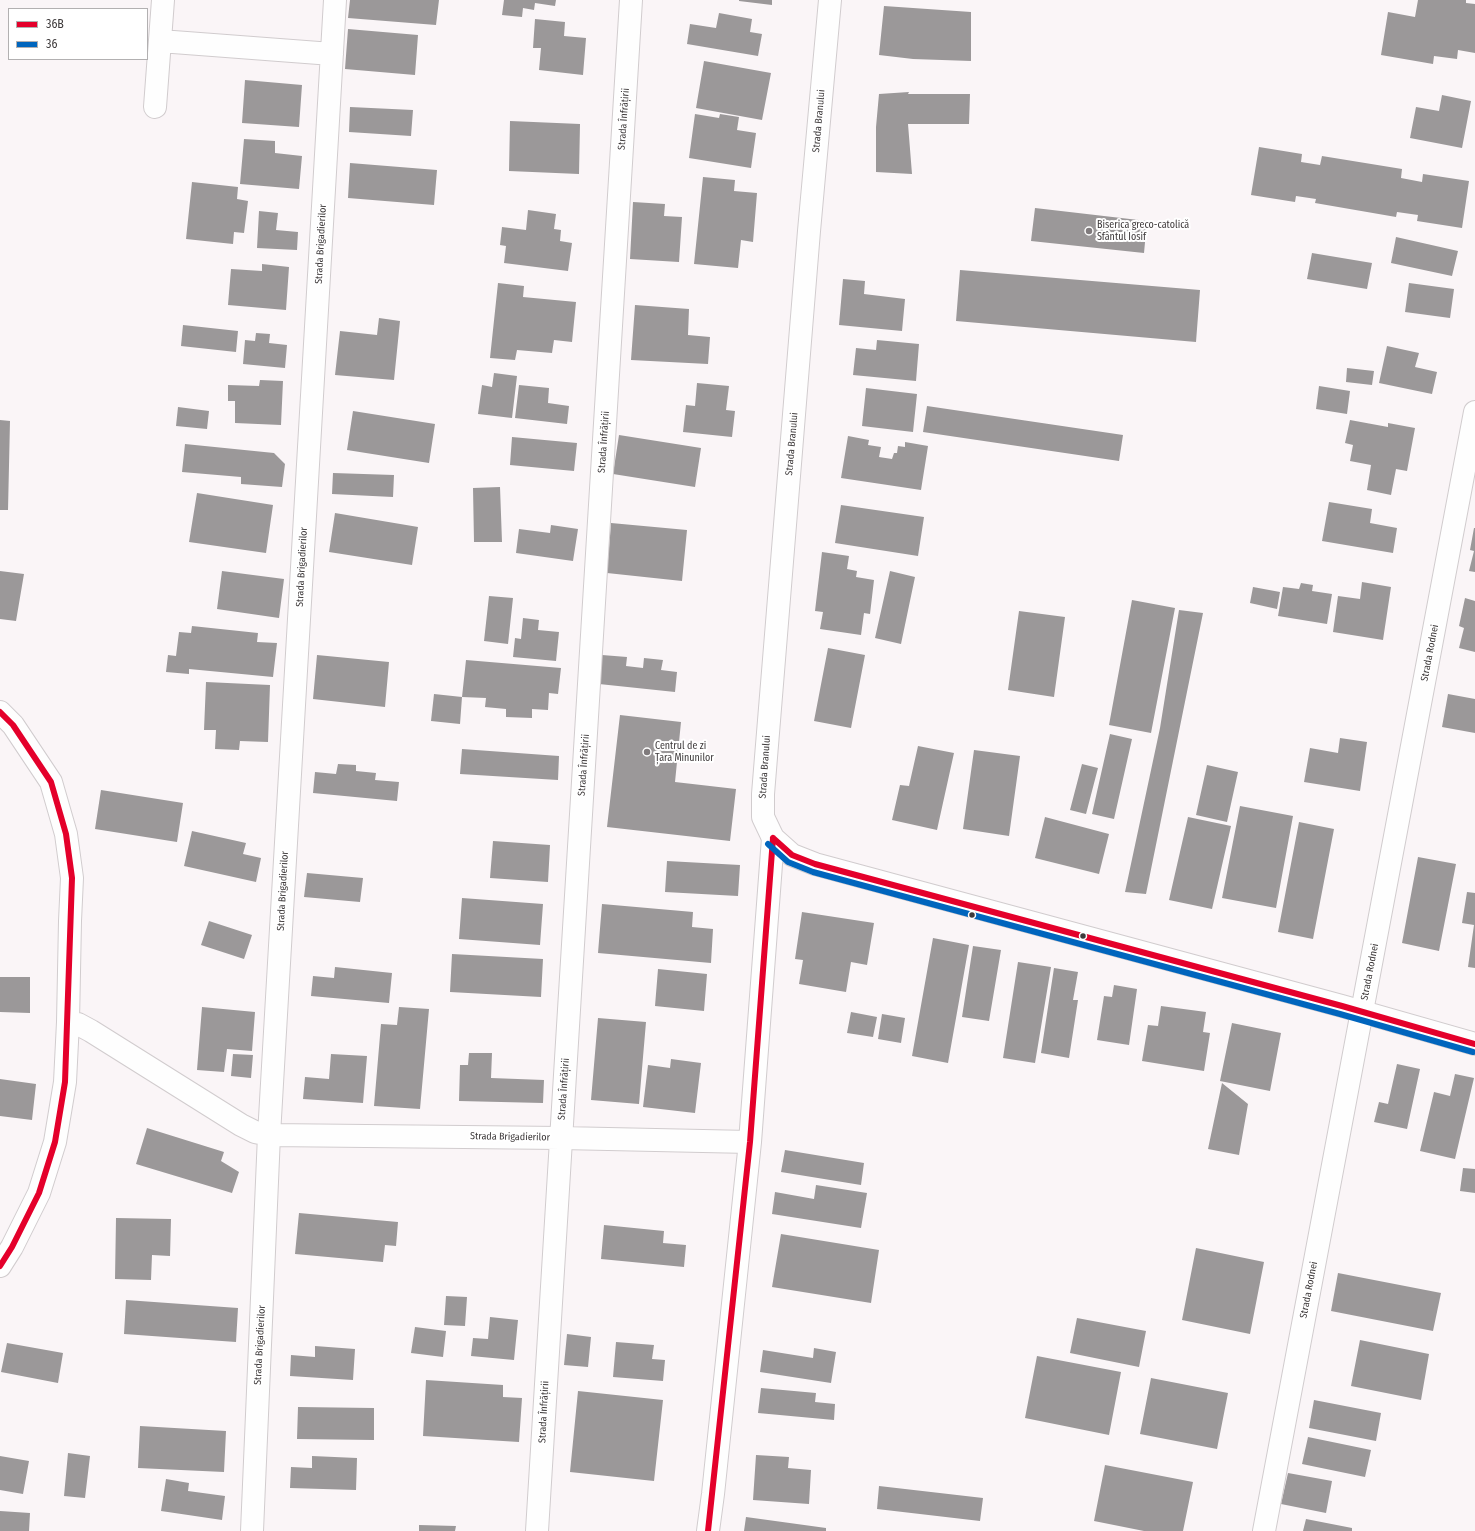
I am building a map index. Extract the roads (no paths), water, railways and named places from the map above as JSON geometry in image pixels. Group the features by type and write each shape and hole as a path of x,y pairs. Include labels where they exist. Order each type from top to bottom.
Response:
{"street":[{"path":"155,107 163,0"},
{"name":"Strada Brigadierilor","path":"252,1531 269,1135 335,0"},
{"name":"Strada Înfrățirii","path":"537,1531 631,0"},
{"name":"Strada Branului","path":"708,1531 714,1494 750,1142 773,838 763,817 763,794 808,239 830,0"},
{"path":"160,41 332,54"},
{"name":"Strada Rodnei","path":"1264,1531 1475,412"},
{"path":"0,712 13,725 51,782 66,834 72,878 65,1082 55,1142 39,1193 12,1247 0,1266"},
{"path":"773,838 792,855 815,864 1362,1011 1475,1044"},
{"name":"Strada Brigadierilor","path":"68,1022 78,1024 91,1031 241,1125 255,1132 269,1135 561,1138 750,1142"}],"place":[{"name":"Biserica greco-catolică Sfântul Iosif","path":"1089,231"},
{"name":"Centrul de zi Țara Minunilor","path":"647,752"}]}
